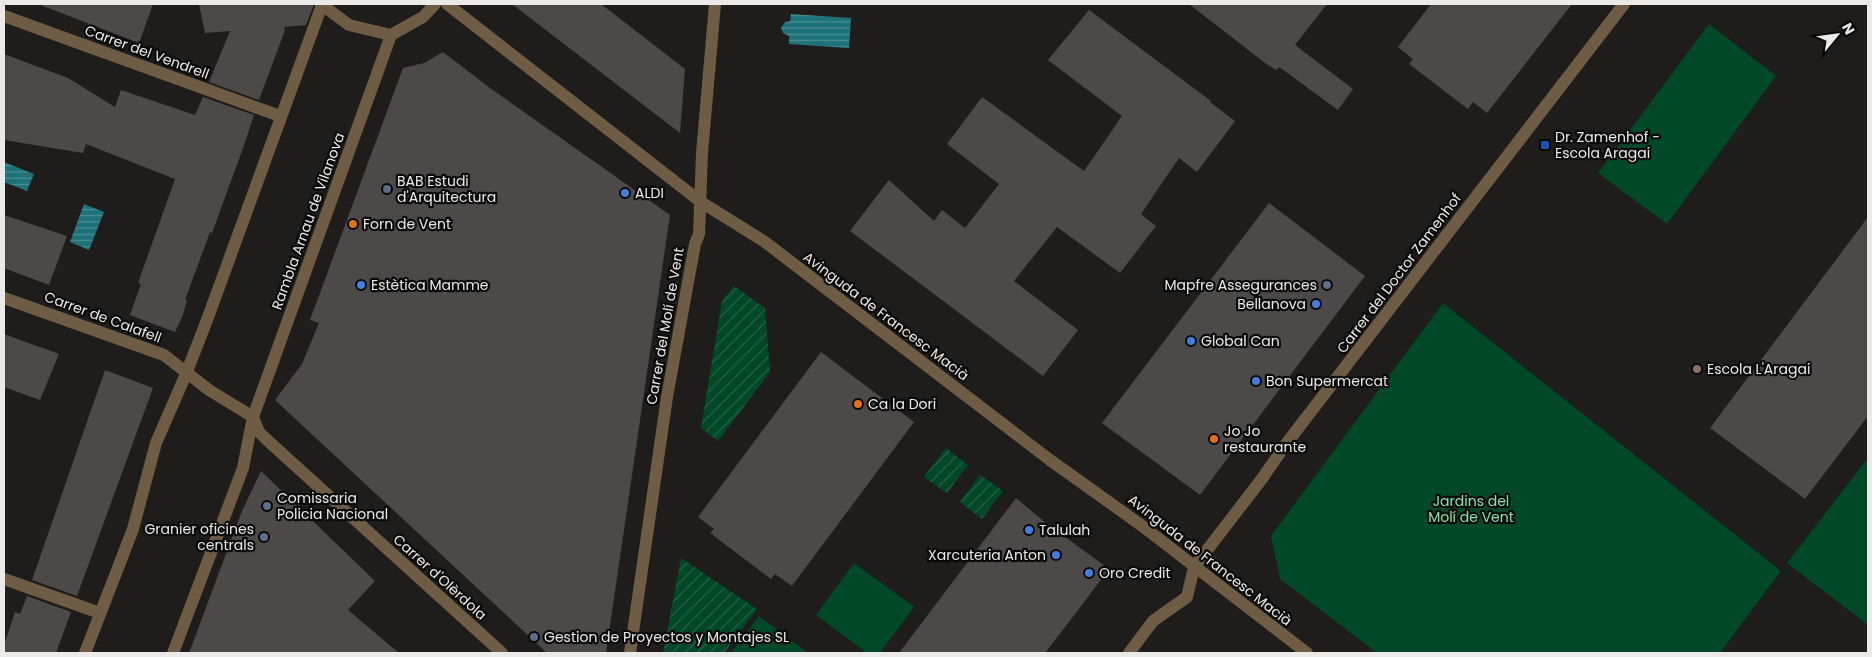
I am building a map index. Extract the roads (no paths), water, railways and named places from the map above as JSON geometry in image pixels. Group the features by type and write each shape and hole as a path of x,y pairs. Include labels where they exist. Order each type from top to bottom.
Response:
{"street":[{"path":"85,653 133,529 156,443 186,374 280,116 306,54 322,5 349,25 391,35 423,16 435,4"},
{"name":"Avinguda de Francesc Macià","path":"447,4 701,202 765,242 1050,460 1117,507 1307,653"},
{"name":"Carrer del Molí de Vent","path":"630,653 667,397 695,244 699,234 702,154 715,4"},
{"name":"Carrer del Doctor Zamenhof","path":"1129,653 1153,622 1187,597 1194,567 1261,480 1286,444 1624,4"},
{"name":"Carrer del Vendrell","path":"4,16 280,116"},
{"name":"Rambla Arnau de Vilanova","path":"173,653 243,468 253,417 391,35"},
{"name":"Carrer de Calafell","path":"4,298 164,355 186,374"},
{"path":"186,374 253,417"},
{"name":"Carrer d'Olèrdola","path":"253,417 259,432 266,439 502,653"},
{"path":"4,579 100,613"}],"water":[{"path":"791,14 851,18 849,48 789,44 789,36 783,33 781,28 785,22 790,21"},
{"path":"4,162 34,174 27,191 4,182"},
{"path":"84,204 104,212 89,250 70,242"}],"place":[{"name":"Dr. Zamenhof - Escola Aragai","path":"1545,145"},
{"name":"BAB Estudi d'Arquitectura","path":"387,189"},
{"name":"ALDI","path":"625,193"},
{"name":"Forn de Vent","path":"353,224"},
{"name":"Estètica Mamme","path":"361,285"},
{"name":"Mapfre Assegurances","path":"1327,285"},
{"name":"Bellanova","path":"1316,304"},
{"name":"Global Can","path":"1191,341"},
{"name":"Escola L'Aragai","path":"1697,369"},
{"name":"Bon Supermercat","path":"1256,381"},
{"name":"Ca la Dori","path":"858,404"},
{"name":"Jo Jo restaurante","path":"1214,439"},
{"name":"Comissaria Policia Nacional","path":"267,506"},
{"name":"Talulah","path":"1029,530"},
{"name":"Granier oficines centrals","path":"264,537"},
{"name":"Xarcuteria Anton","path":"1056,555"},
{"name":"Oro Credit","path":"1089,573"},
{"name":"Gestion de Proyectos y Montajes SL","path":"534,637"}],"park label":[{"name":"Jardins del Molí de Vent","path":"1471,510"}]}
